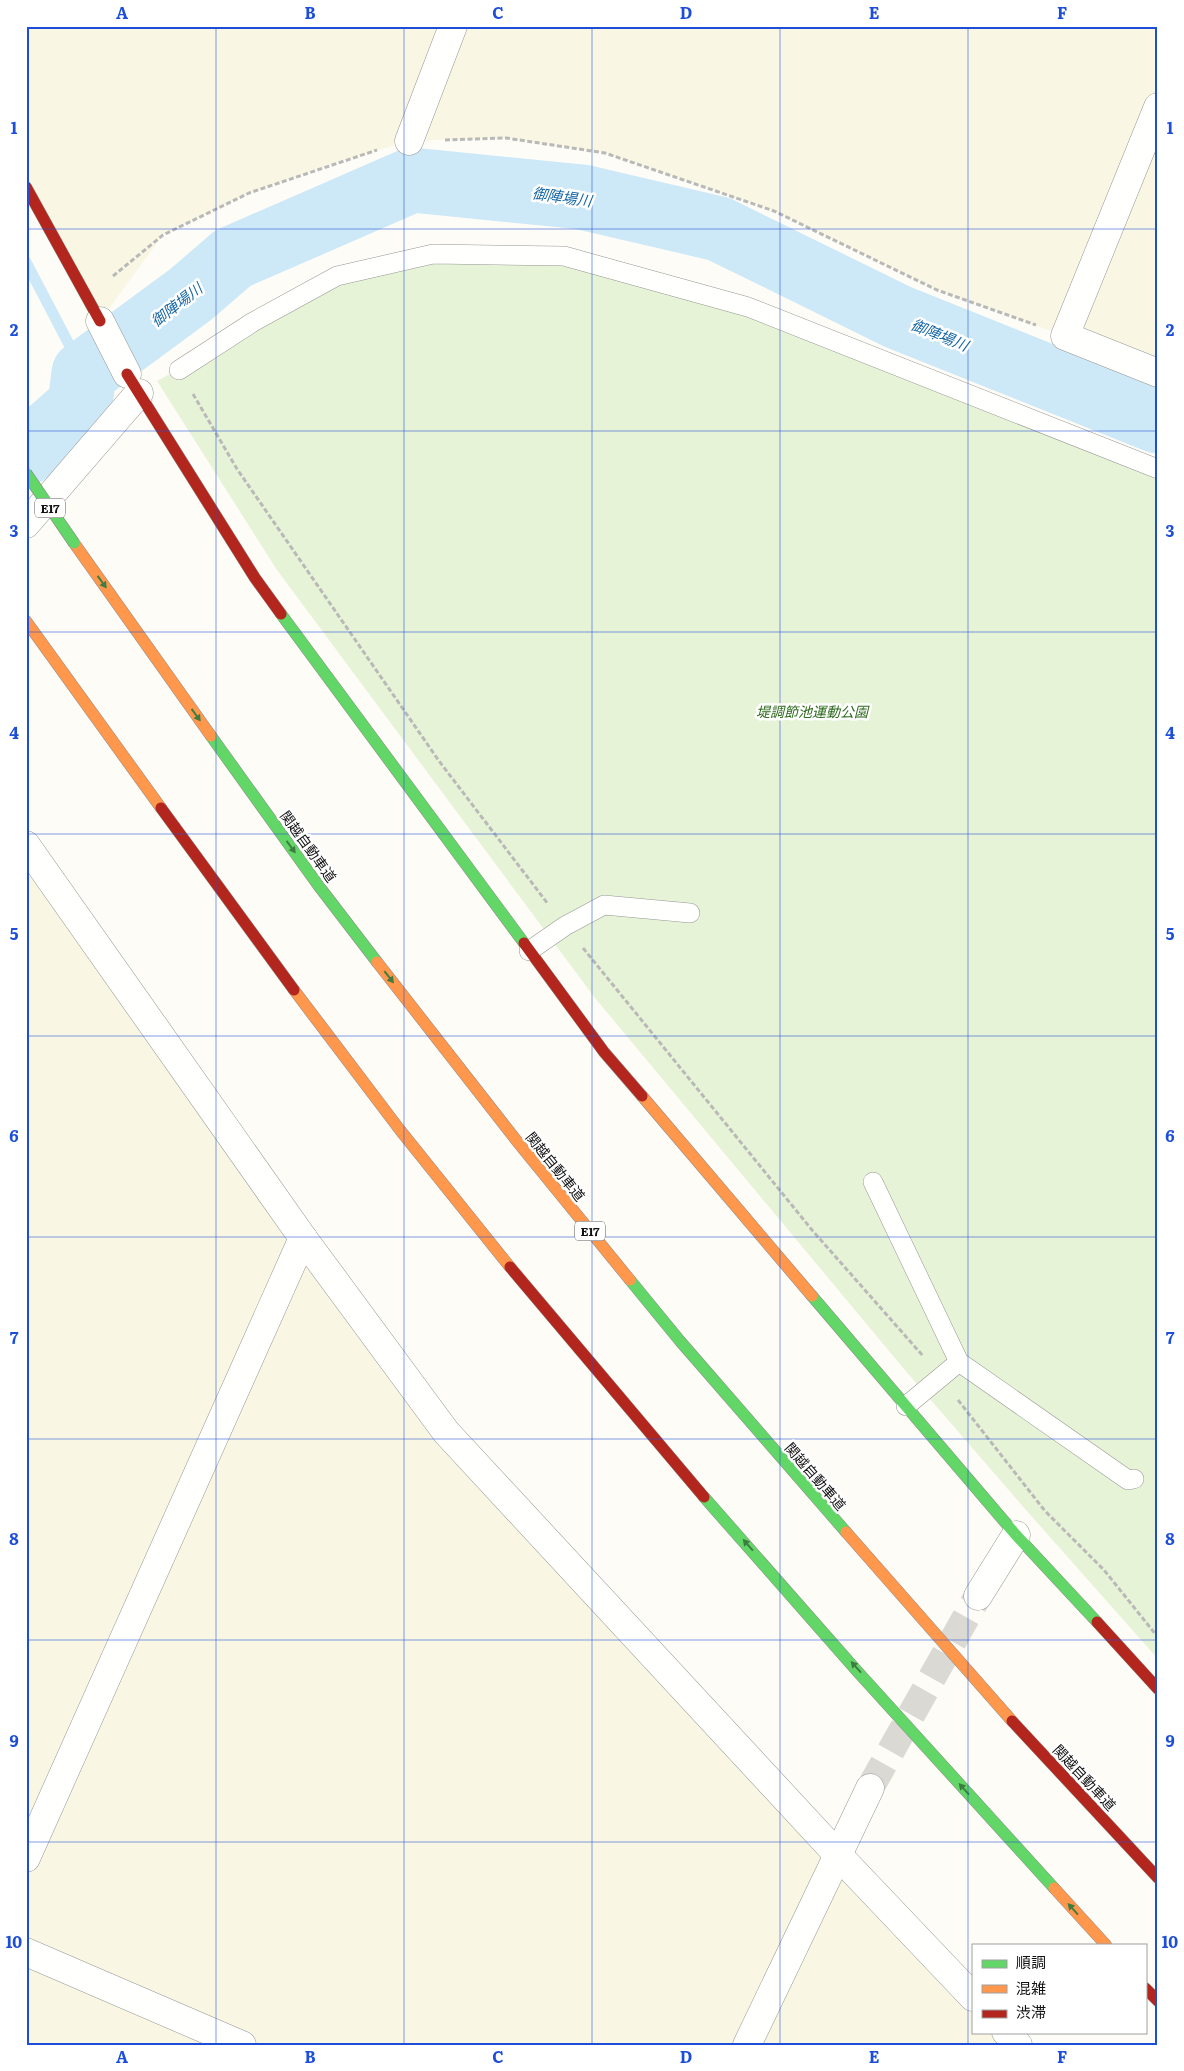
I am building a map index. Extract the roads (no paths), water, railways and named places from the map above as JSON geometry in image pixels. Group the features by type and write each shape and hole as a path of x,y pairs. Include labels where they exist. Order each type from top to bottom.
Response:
{"main road":[{"path":"26,187 94,309"},
{"path":"133,384 254,578 604,1052 1016,1535 1158,1689"},
{"name":"関越自動車道","path":"26,473 318,885 516,1140 680,1342 847,1534 1025,1735 1158,1878"},
{"path":"26,621 256,940 456,1200 671,1457 945,1767 1105,1944"},
{"path":"1146,1989 1158,2001"}],"street":[{"path":"409,140 453,26"},
{"path":"1158,106 1065,336 1158,373"},
{"path":"26,524 133,384 94,309"},
{"path":"26,845 303,1238 446,1432 838,1855 972,1996"},
{"path":"26,1858 303,1238"},
{"path":"978,1596 1016,1535"},
{"path":"746,2045 870,1788"},
{"path":"26,1952 242,2045"},
{"path":"1008,2034 1018,2045"}],"lane":[{"path":"179,370 254,322 337,276 433,254 564,256 748,308 1158,469"},
{"path":"529,951 565,926 604,905 690,913"},
{"path":"873,1182 959,1362 1128,1480 1134,1479"},
{"path":"906,1406 959,1362"}],"waterway":[{"name":"御陣場川","path":"26,453 80,405 84,373 190,295 233,258 412,180 582,197 719,229 898,317 1158,421"},
{"path":"26,262 84,373"}],"tunnel":[{"path":"870,1788 978,1596"}],"park label":[{"name":"堤調節池運動公園","path":"812,711"}]}
